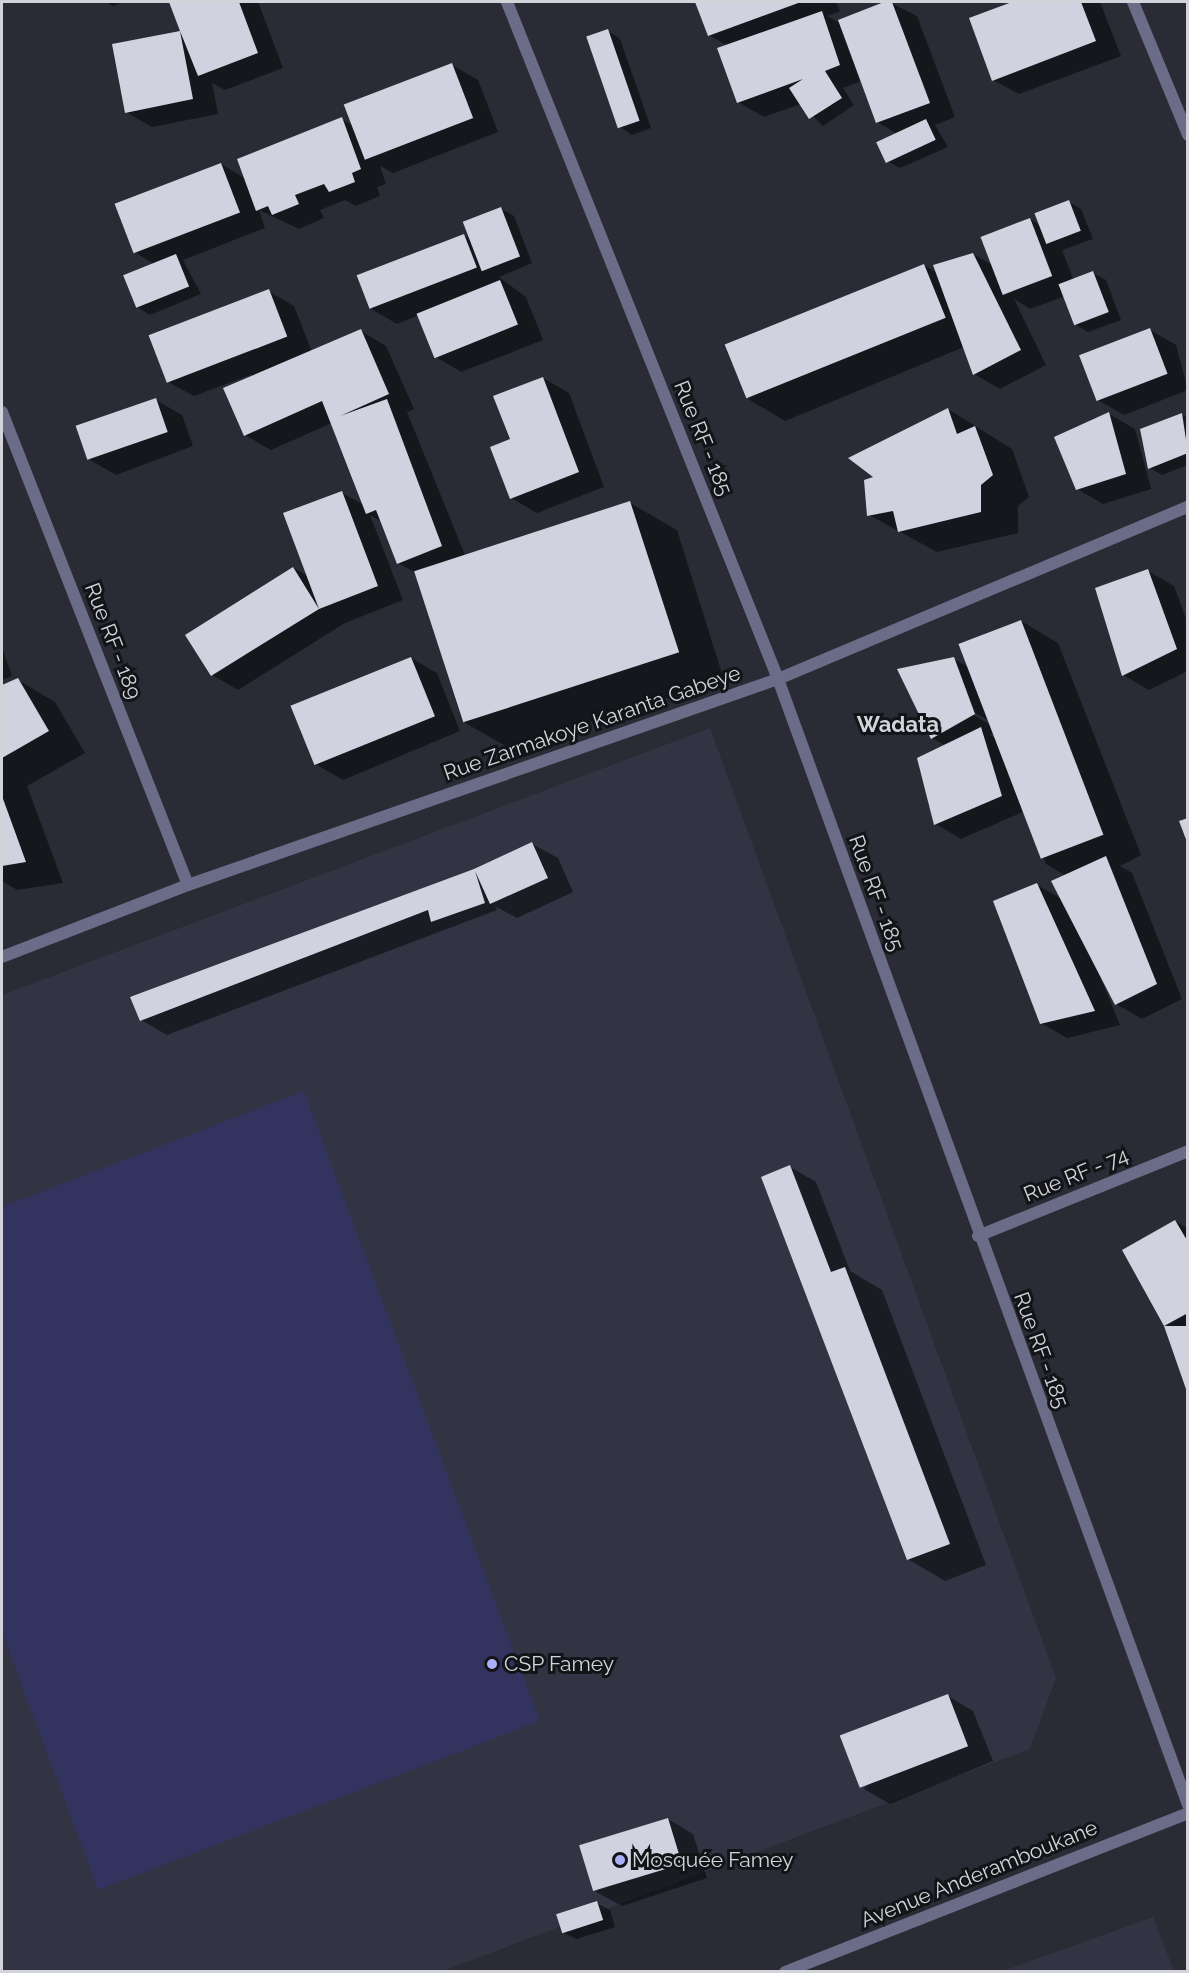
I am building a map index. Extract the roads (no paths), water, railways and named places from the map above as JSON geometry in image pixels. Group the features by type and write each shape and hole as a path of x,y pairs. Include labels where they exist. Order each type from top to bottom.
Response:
{"street":[{"name":"Rue RF - 185","path":"507,2 778,679 978,1236 1188,1805"},
{"path":"1133,2 1188,135"},
{"name":"Rue RF - 189","path":"2,412 188,885"},
{"name":"Rue Zarmakoye Karanta Gabeye","path":"2,957 188,885 778,679 1188,507"},
{"name":"Rue RF - 74","path":"978,1236 1188,1151"},
{"name":"Avenue Anderamboukane","path":"785,1971 1188,1812"}],"place":[{"name":"CSP Famey","path":"492,1664"},
{"name":"Mosquée Famey","path":"620,1860"}],"district":[{"name":"Wadata","path":"898,725"}]}
